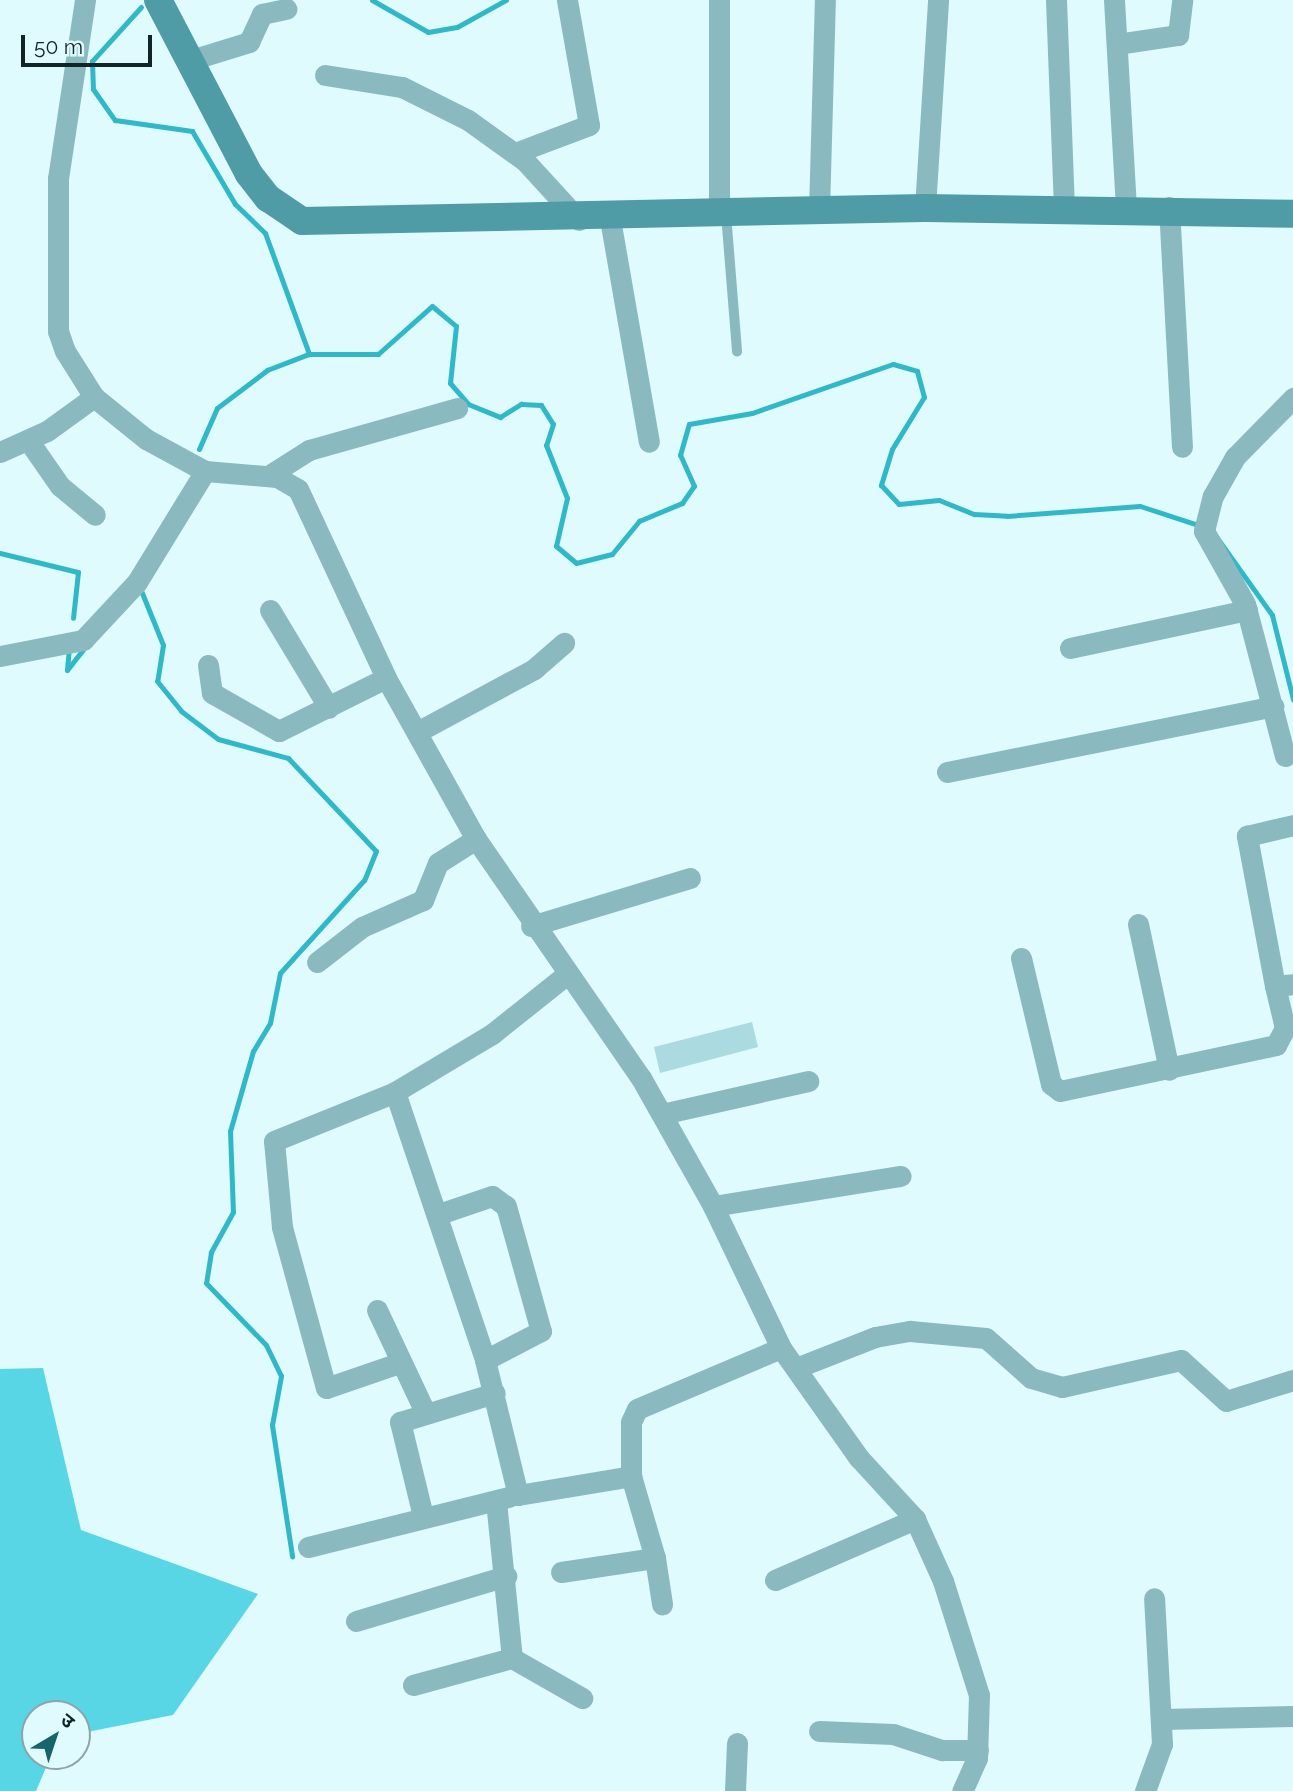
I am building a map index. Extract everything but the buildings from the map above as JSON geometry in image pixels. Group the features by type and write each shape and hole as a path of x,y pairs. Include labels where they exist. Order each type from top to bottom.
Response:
{"main road":[{"path":"158,0 249,174 302,221 579,220 925,208 1169,207 1293,214"}],"street":[{"path":"85,0 58,178 58,331 94,397 146,439 205,471 268,476 298,489 386,678 419,731 476,839 531,926 662,1114 713,1206 781,1348 859,1458 915,1519 943,1581 979,1695 978,1750 962,1791"},
{"path":"516,153 589,125 567,0"},
{"path":"719,0 722,215"},
{"path":"819,211 825,0"},
{"path":"925,208 938,0"},
{"path":"1056,0 1064,208"},
{"path":"1114,0 1126,207"},
{"path":"1117,44 1178,35 1182,0"},
{"path":"191,60 249,42 262,14 286,9"},
{"path":"325,75 411,91 468,120 516,153 579,220"},
{"path":"1169,207 1182,447"},
{"path":"610,219 649,442"},
{"path":"0,452 28,440 94,397"},
{"path":"1285,756 1247,610 1206,524 1235,457 1293,398"},
{"path":"268,476 309,450 457,408"},
{"path":"28,440 60,486 95,515"},
{"path":"0,656 83,640 137,582 205,471"},
{"path":"270,610 329,708"},
{"path":"1070,648 1247,610"},
{"path":"419,731 534,669 564,643"},
{"path":"208,664 212,693 276,730 329,708 386,678"},
{"path":"947,772 1273,706"},
{"path":"1021,958 1057,1090 1169,1070 1280,1043 1285,1028 1284,985 1247,836 1293,825"},
{"path":"317,962 362,927 423,900 438,863 476,839"},
{"path":"531,926 690,878"},
{"path":"1138,924 1169,1070"},
{"path":"399,1363 326,1388 282,1227 272,1147 280,1133 395,1092 492,1034 566,975"},
{"path":"662,1114 808,1082"},
{"path":"395,1092 439,1214 485,1360 518,1495"},
{"path":"713,1206 901,1176"},
{"path":"439,1214 492,1196 506,1206 541,1331 485,1360"},
{"path":"377,1310 399,1363 424,1410"},
{"path":"796,1368 875,1337 910,1331 986,1338 1031,1378 1062,1387 1181,1360 1226,1401 1293,1380"},
{"path":"662,1604 655,1558 631,1476 631,1422 637,1409 781,1348"},
{"path":"423,1516 399,1425 424,1410 495,1393"},
{"path":"308,1547 423,1516 518,1495 631,1476"},
{"path":"496,1501 506,1576 512,1658"},
{"path":"775,1580 915,1519"},
{"path":"561,1572 655,1558"},
{"path":"356,1621 506,1576"},
{"path":"1145,1791 1162,1744 1163,1719 1154,1598"},
{"path":"413,1685 512,1658 582,1698"},
{"path":"1163,1719 1293,1716"},
{"path":"819,1731 893,1734 942,1750 978,1750"},
{"path":"735,1791 737,1743"}],"lane":[{"path":"722,215 737,352"}],"shaded area":[{"path":"43,1368 81,1530 258,1594 173,1715 91,1731 91,1700 21,1700 21,1770 45,1770 36,1791 0,1791 0,1369"}],"waterway":[{"path":"372,0 428,32 457,27 506,0"},
{"path":"141,7 92,61 93,89 115,120 192,131 235,204 265,233 309,354"},
{"path":"199,449 217,408 267,370 309,354 378,354 432,306 456,326 450,383 468,404 500,417 521,404 541,405 553,424 546,445 567,498 556,546 576,563 612,554 639,521 682,503 694,486 680,455 689,424 752,413 893,364 917,371 924,397 892,449 881,485 899,504 939,500 974,514 1007,516 1140,506 1201,526"},
{"path":"1215,535 1272,615 1293,699"},
{"path":"0,553 78,572 73,618"},
{"path":"140,588 163,645 157,681 181,711 218,739 288,758 376,851 364,880 280,973 270,1023 253,1051 230,1131 233,1212 211,1252 206,1283 266,1345 281,1376 272,1425 292,1556"},
{"path":"67,670 85,647"},
{"path":"67,670 69,649"}]}
